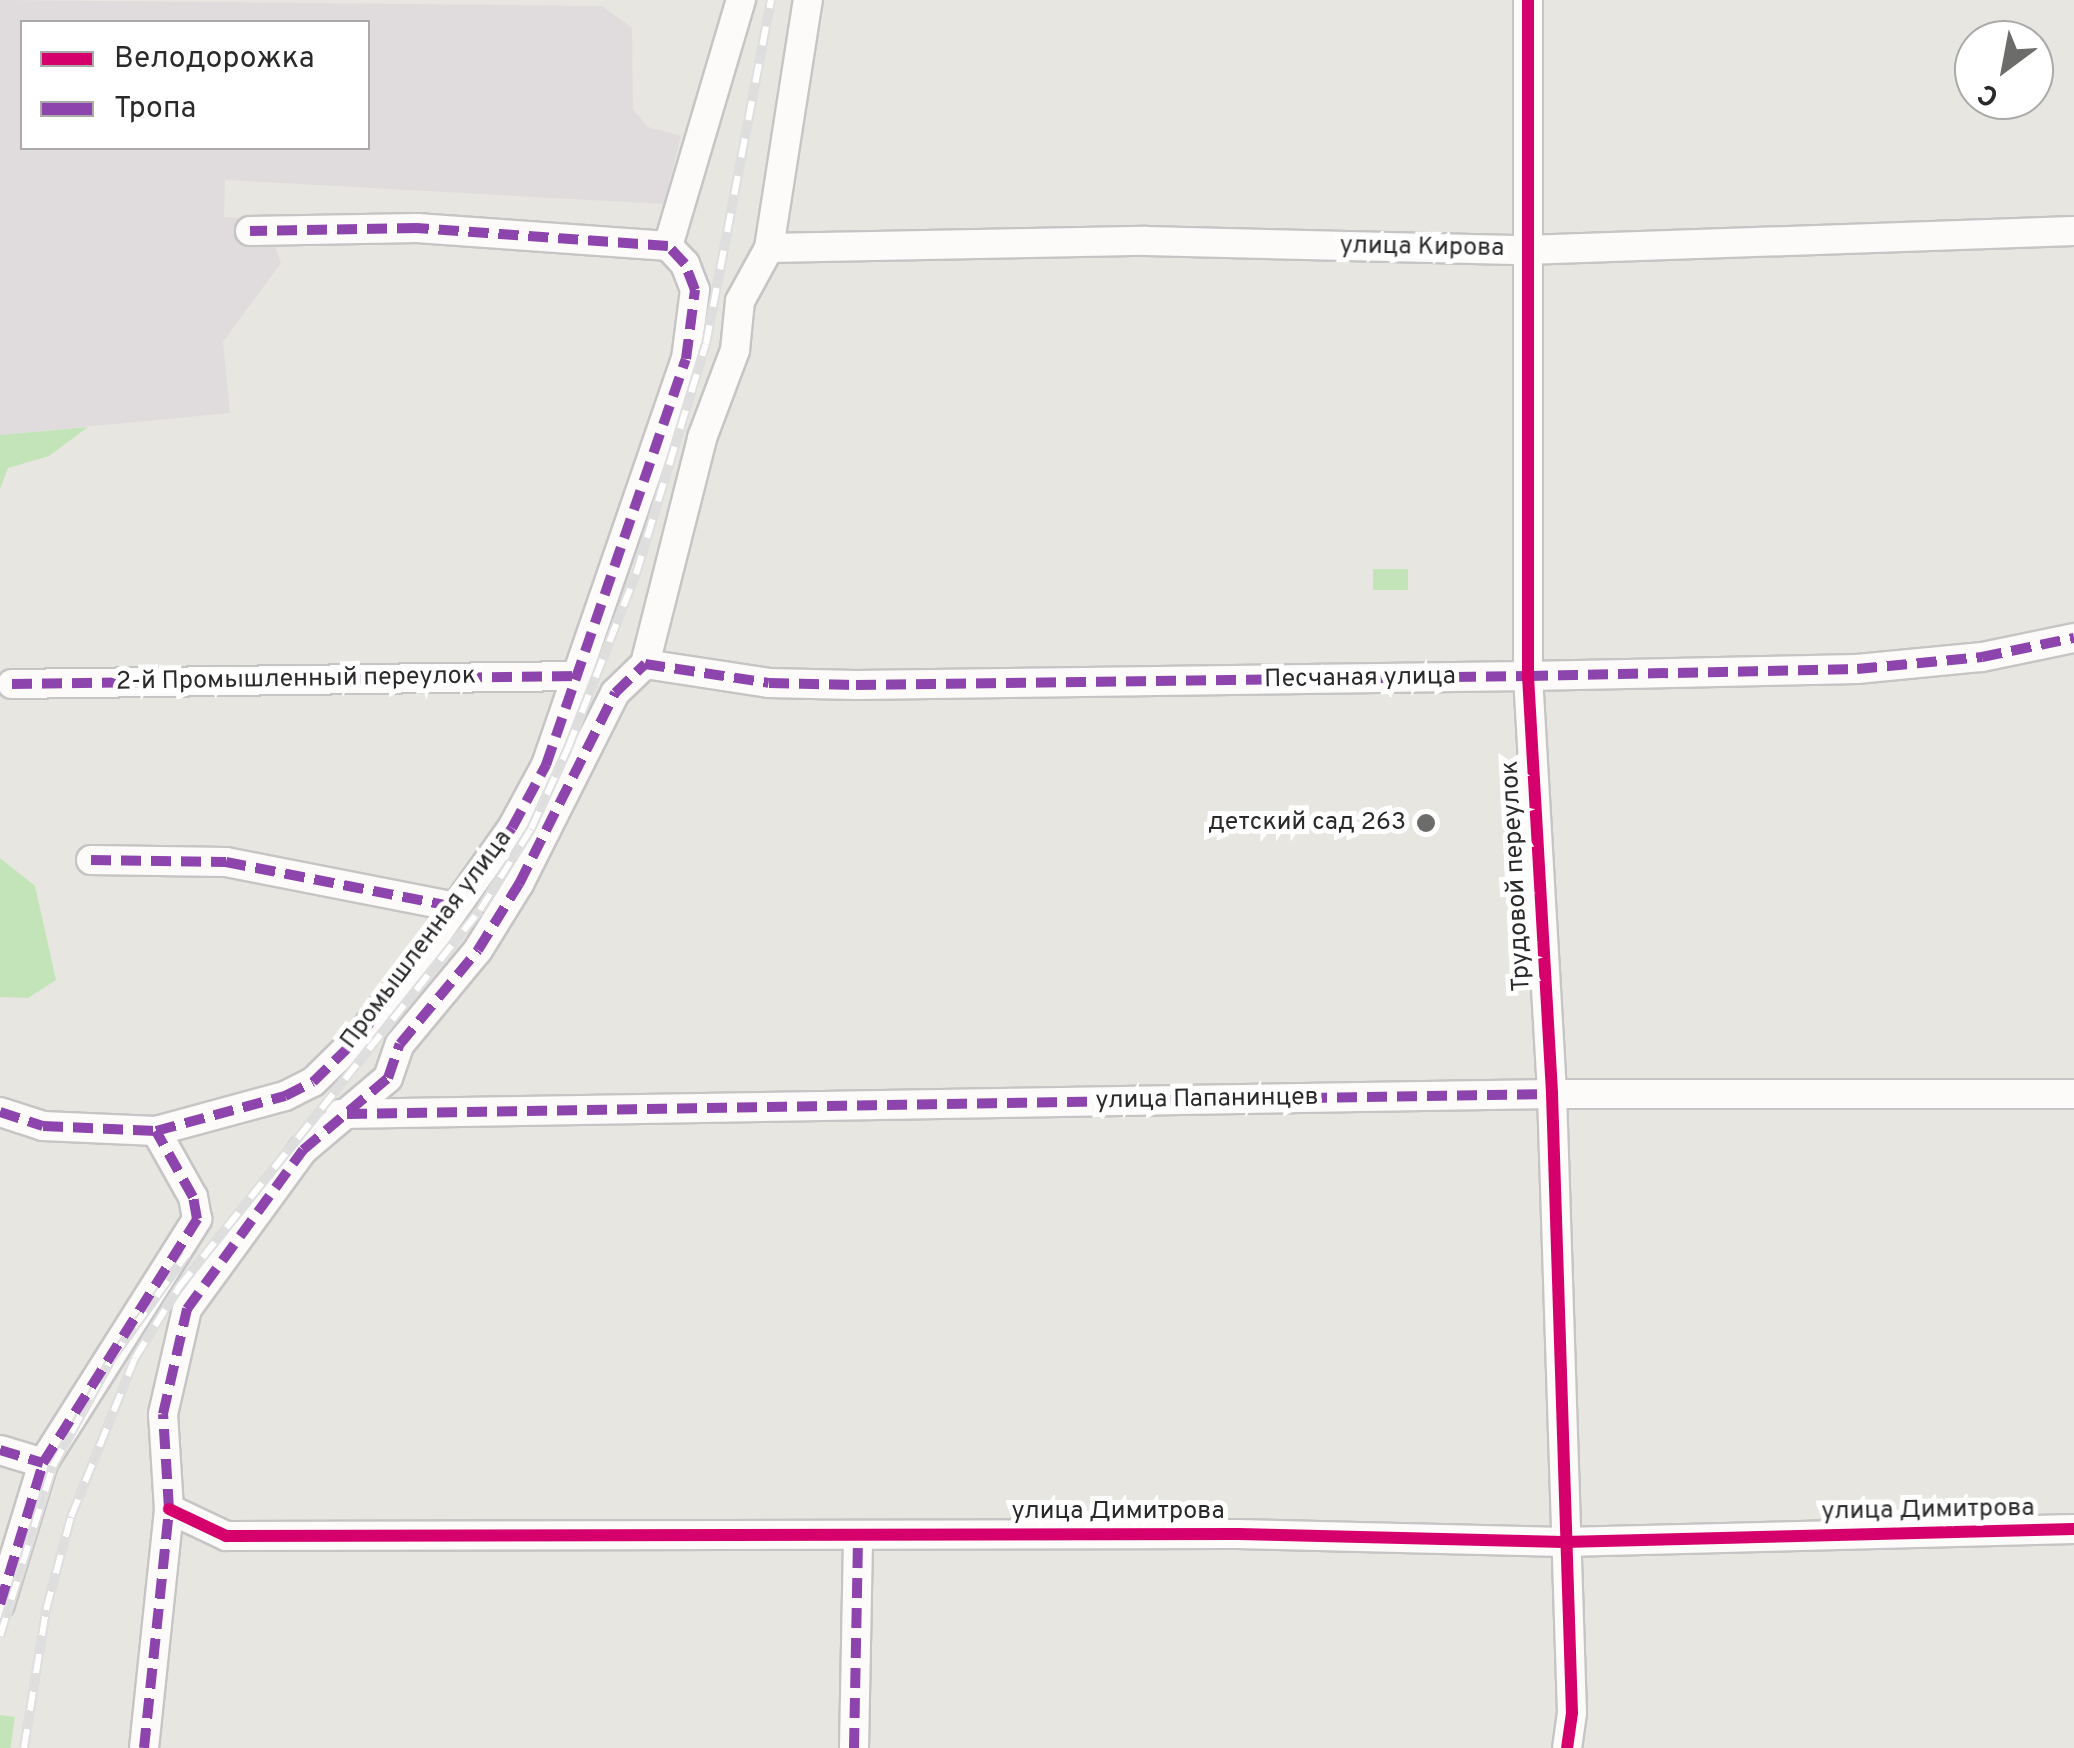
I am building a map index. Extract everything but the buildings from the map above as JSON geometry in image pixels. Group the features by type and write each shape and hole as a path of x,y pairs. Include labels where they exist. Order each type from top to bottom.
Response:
{"street":[{"path":"250,231 417,228 668,246 741,0"},
{"path":"645,664 702,438 735,350 740,302 769,248 808,0"},
{"name":"Трудовой переулок","path":"1528,0 1528,676 1552,1094 1572,1713 1567,1748"},
{"name":"улица Кирова","path":"769,248 1146,241 1525,250 2074,231"},
{"name":"Промышленная улица","path":"0,1112 44,1126 156,1131 285,1096 312,1082 361,1035 451,906 512,828 546,764 686,359 694,290 685,264 668,246"},
{"name":"Песчаная улица","path":"645,664 769,683 856,685 1528,676 1857,669 1982,657 2074,638"},
{"name":"Промышленная улица","path":"144,1748 169,1510 164,1414 187,1309 273,1188 340,1114 378,1092 400,1044 478,950 571,790 615,693 645,664"},
{"name":"2-й Промышленный переулок","path":"12,684 579,676"},
{"path":"91,860 226,862 451,906"},
{"name":"улица Папанинцев","path":"340,1114 1552,1094 2074,1094"},
{"path":"0,1604 42,1462 197,1219 194,1198 156,1131"},
{"path":"0,1450 42,1462"},
{"name":"улица Димитрова","path":"169,1510 226,1536 1237,1534 1564,1542 2074,1530"},
{"path":"854,1748 858,1536"}],"shaded area":[{"path":"0,0 602,6 632,28 633,109 648,127 681,136 664,204 225,180 224,217 265,220 281,263 223,342 230,413 0,435"}],"green space":[{"path":"88,427 49,456 8,468 0,489 0,435"},
{"path":"1373,569 1408,569 1408,590 1373,590"},
{"path":"0,858 35,886 56,980 28,998 0,997"},
{"path":"0,1715 15,1717 11,1748 0,1748"}],"railway":[{"path":"24,1748 46,1610 71,1517 135,1358 179,1287 480,910 531,829 568,748 636,574 706,344 771,0"},
{"path":"0,1636 53,1466 112,1358 186,1255"}],"marked path":[{"path":"0,1604 43,1463 197,1219 193,1197 156,1131 285,1096 313,1082 361,1035 512,828 546,765 686,359 695,290 685,264 668,246 417,228 250,231"},
{"path":"144,1748 169,1509 163,1414 187,1309 303,1150 388,1078 400,1044 478,950 519,884 615,693 645,664 769,683 856,685 1528,676 1857,669 1982,657 2074,638"},
{"path":"12,684 579,676"},
{"path":"91,860 226,862 451,906"},
{"path":"347,1114 1552,1094"},
{"path":"0,1112 43,1126 156,1131"},
{"path":"0,1450 43,1463"},
{"path":"854,1748 858,1536"}],"cycle path":[{"path":"1528,0 1528,676 1552,1094 1572,1713 1567,1748"},
{"path":"169,1509 226,1536 1237,1534 1564,1542 2074,1529"}],"place":[{"name":"детский сад 263","path":"1426,823"}]}
